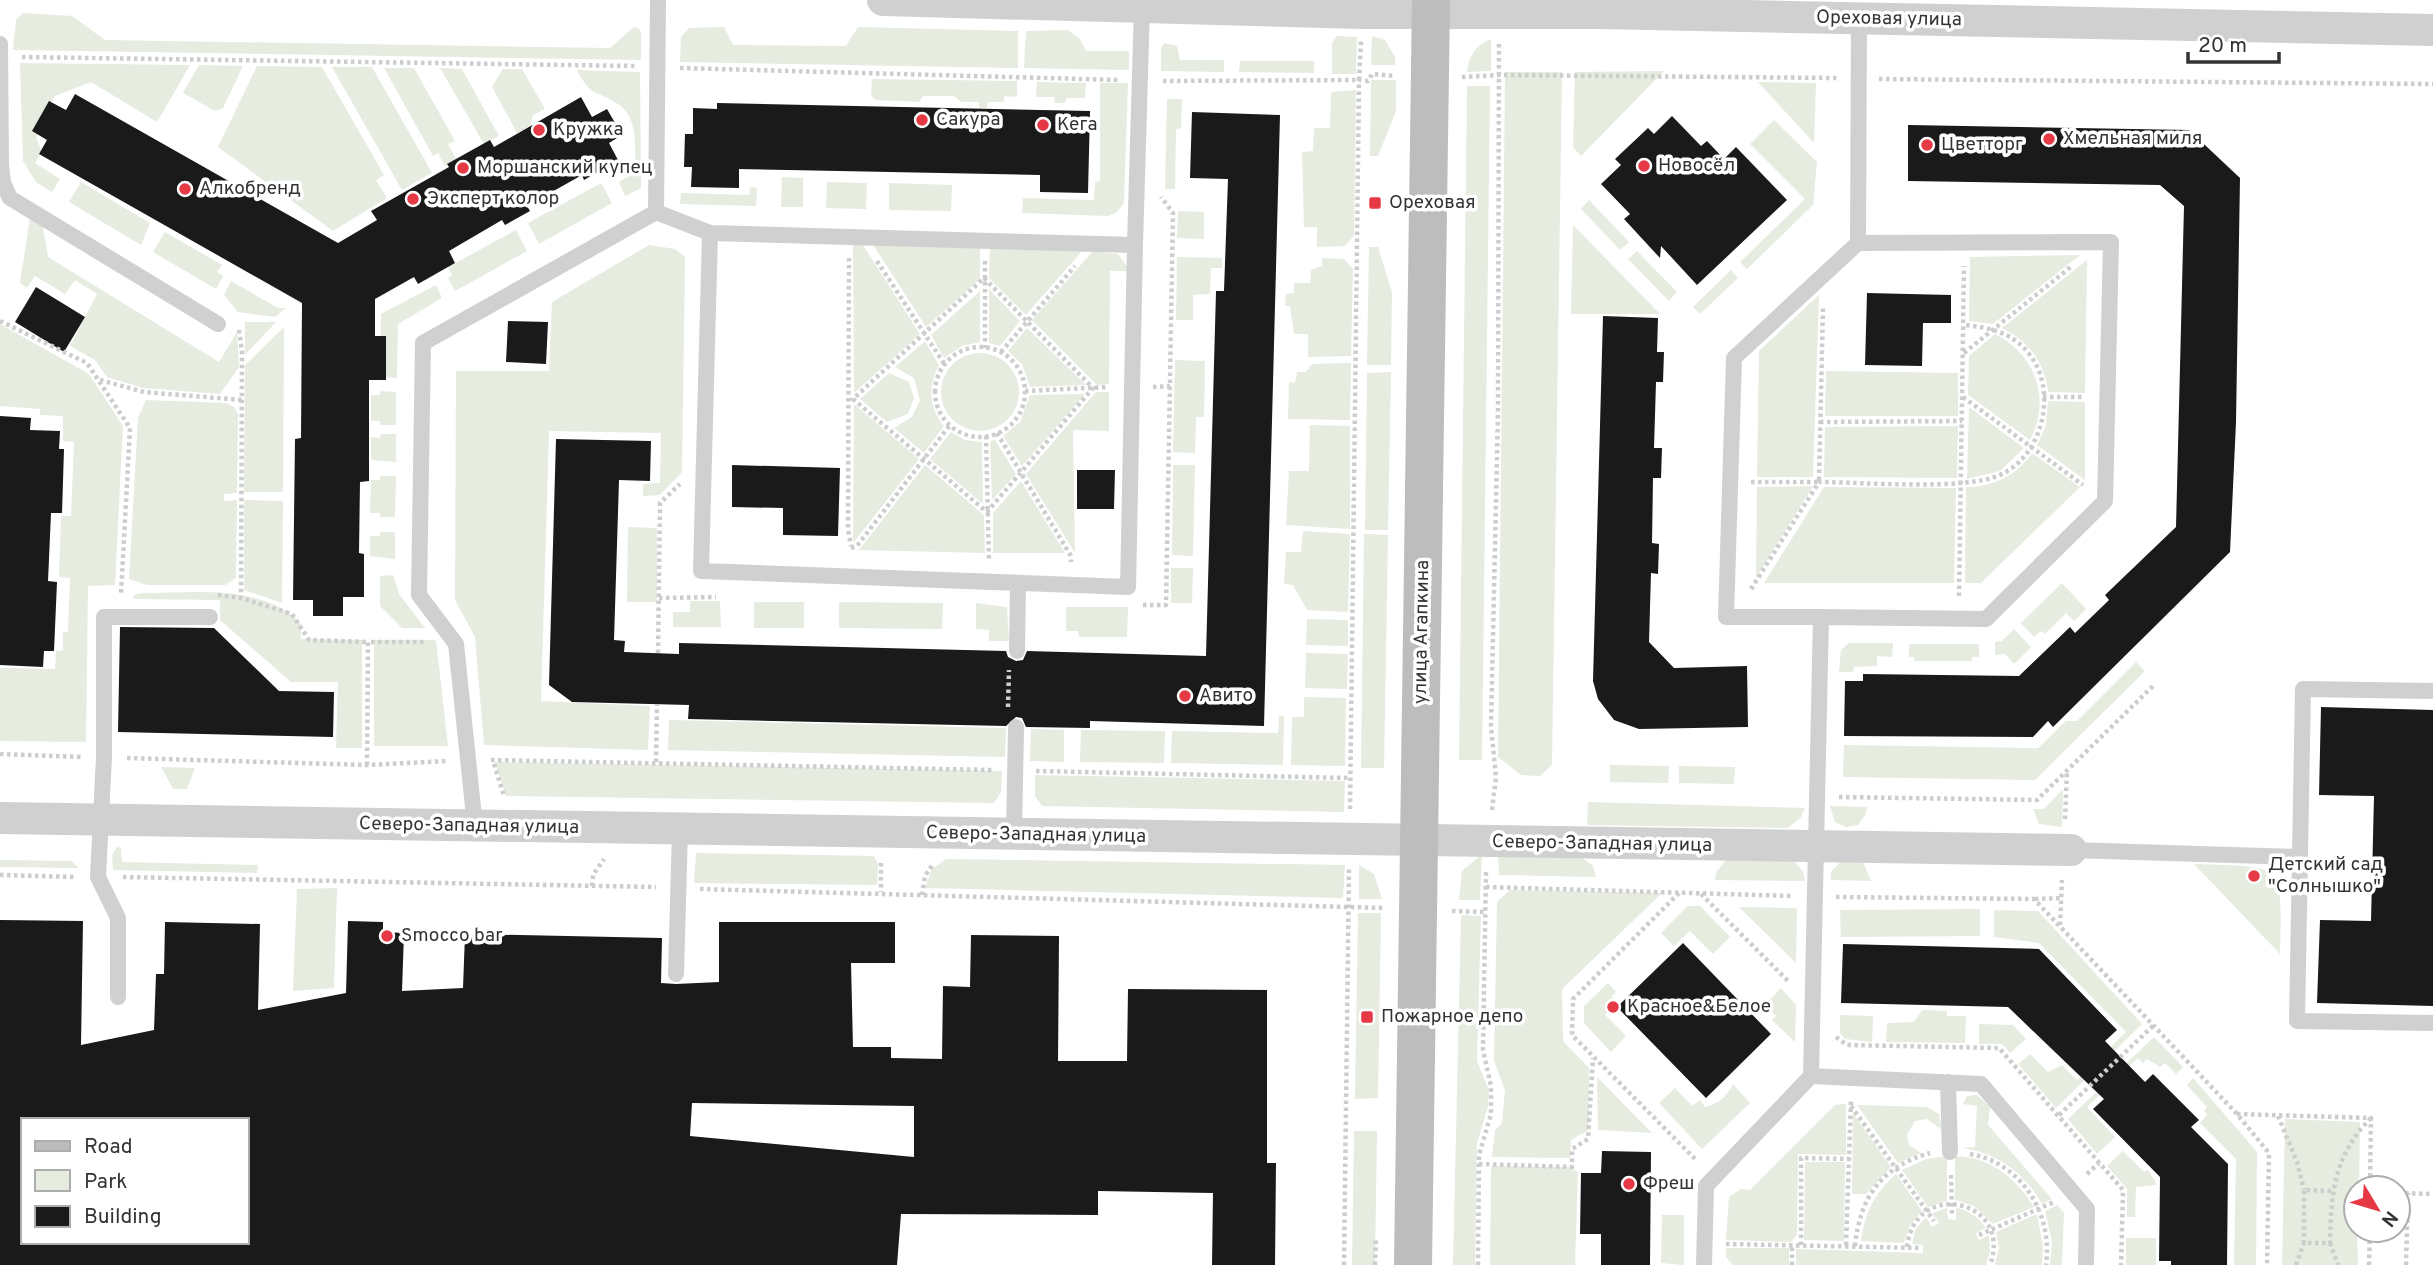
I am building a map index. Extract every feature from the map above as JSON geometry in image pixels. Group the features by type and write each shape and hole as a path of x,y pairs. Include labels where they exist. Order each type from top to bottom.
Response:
{"main road":[{"name":"улица Агапкина","path":"1413,1265 1393,909 1419,841 1431,7"}],"street":[{"name":"Ореховая улица","path":"883,0 1142,6 1431,7 1499,13 1549,7 1858,18 1922,10 2433,30"},
{"name":"Северо-Западная улица","path":"0,818 2071,850"}],"lane":[{"path":"656,212 658,0"},
{"path":"710,233 701,571 1128,587 1142,6"},
{"path":"1858,18 1858,243"},
{"path":"0,44 1,165 3,183 10,198 226,323"},
{"path":"656,212 710,233 1135,245"},
{"path":"475,826 456,644 419,594 423,343 656,212"},
{"path":"2111,242 2105,501 1986,619 1726,617 1734,358 1858,243 1965,243 2111,242"},
{"path":"1013,657 1018,583"},
{"path":"118,997 118,918 98,877 104,757 104,617 210,617"},
{"path":"1704,1265 1706,1186 1811,1076 1821,617"},
{"path":"2433,691 2303,688 2297,1021 2433,1023"},
{"path":"1011,722 1014,835"},
{"path":"676,974 680,829"},
{"path":"2071,850 2300,857"},
{"path":"1811,1076 1980,1084 2087,1209 2086,1265"},
{"path":"1948,1082 1950,1152"}],"path":[{"path":"1478,1265 1479,1164 1491,1114 1491,1086 1483,1050 1487,828 1496,787 1491,726 1498,412 1499,13"},
{"path":"1344,1265 1359,80 1368,81 1372,74 1391,74 1399,79 1429,80 1500,75 2433,84"},
{"path":"855,237 945,365"},
{"path":"850,578 851,546 848,529 855,237"},
{"path":"985,240 985,348"},
{"path":"1963,353 2103,242"},
{"path":"1959,618 1965,243"},
{"path":"1001,352 1094,244"},
{"path":"1734,617 1819,482 1824,275"},
{"path":"851,399 984,278"},
{"path":"984,278 1093,388"},
{"path":"0,321 87,363 130,428 121,594 134,594"},
{"path":"226,323 241,338 241,598"},
{"path":"1731,482 1961,483 1985,481 2009,471 2031,447 2040,426 2042,380 2029,353 2018,342 1993,329 1964,325"},
{"path":"985,348 1001,352 1018,368 1025,391 1022,408 1015,420 997,433 986,436 967,435 950,425 942,414 936,397 937,381 945,365 960,352 985,348"},
{"path":"99,380 144,392 242,400"},
{"path":"1025,391 1170,386"},
{"path":"987,512 1093,388"},
{"path":"1962,397 2105,501"},
{"path":"2043,397 2106,398"},
{"path":"851,399 987,512"},
{"path":"1821,422 1962,421"},
{"path":"851,546 857,545 950,425"},
{"path":"997,433 1071,556 1071,585"},
{"path":"986,436 989,582"},
{"path":"658,653 660,503 685,478"},
{"path":"211,595 241,598 292,614 309,640 438,642"},
{"path":"367,765 368,642"},
{"path":"1011,722 1013,657"},
{"path":"1816,796 2037,800 2155,684"},
{"path":"656,762 657,704"},
{"path":"0,754 367,765 492,760 656,762 1350,778"},
{"path":"492,760 504,798 518,798"},
{"path":"922,895 925,876 941,858"},
{"path":"0,876 678,888 1486,912"},
{"path":"1486,887 1800,896"},
{"path":"1679,893 1573,999 1572,1035 1696,1160"},
{"path":"1701,893 1795,987 1795,974"},
{"path":"1835,897 2061,898"},
{"path":"2034,899 2237,1114 2269,1153 2267,1265"},
{"path":"2059,1115 2154,1025"},
{"path":"1479,1164 1572,1167 1572,1149 1588,1139 1593,1058"},
{"path":"1846,1245 1852,1106 1934,1221"},
{"path":"2237,1114 2371,1118"},
{"path":"2277,1115 2297,1162 2304,1190 2304,1243 2296,1265"},
{"path":"2370,1174 2371,1118"},
{"path":"2338,1265 2330,1243 2332,1191 2355,1134 2371,1118"},
{"path":"1688,1167 1706,1150"},
{"path":"1950,1152 1952,1216"},
{"path":"1855,1246 1863,1205 1879,1183 1896,1168 1918,1157 1950,1152 1978,1155 1997,1164 2021,1182 2039,1208 2047,1242 2046,1265"},
{"path":"1801,1245 1801,1158 1850,1159"},
{"path":"1979,1235 2039,1208 2071,1190 2099,1163"},
{"path":"2304,1190 2332,1191"},
{"path":"2412,1194 2433,1194"},
{"path":"1907,1247 1912,1228 1927,1211 1951,1204 1972,1210 1991,1229 1994,1249 1990,1265"},
{"path":"1375,1265 1376,1224"},
{"path":"2304,1243 2330,1243"},
{"path":"1704,1244 1922,1248"},
{"path":"2369,1265 2370,1244"},
{"path":"2406,1265 2407,1244"},
{"path":"1792,1245 1792,1265"}],"green space":[{"path":"23,13 72,16 105,40 610,48 634,27 641,32 641,60 13,50 16,20"},
{"path":"724,27 733,45 846,46 858,27 1018,31 1018,68 680,62 681,37 689,28"},
{"path":"1068,30 1080,39 1086,51 1129,51 1129,70 1024,68 1026,31"},
{"path":"1337,36 1357,37 1356,74 1332,74 1332,43"},
{"path":"1372,36 1385,40 1395,57 1395,65 1371,65"},
{"path":"1491,39 1491,71 1467,72 1474,52 1481,44"},
{"path":"1165,43 1177,46 1180,60 1224,60 1224,72 1161,71 1161,47"},
{"path":"1240,61 1314,61 1314,73 1239,72"},
{"path":"20,63 190,65 157,122 91,82 55,96 34,131 39,134 36,138 42,152 35,163 60,179 52,192 36,182 23,161"},
{"path":"199,65 243,66 223,108 215,111 183,93"},
{"path":"257,66 322,67 384,175 376,180 387,198 333,231 218,147"},
{"path":"332,67 372,67 432,173 402,190"},
{"path":"384,68 414,68 455,141 448,144 456,159 445,166 438,153 433,156"},
{"path":"440,68 462,69 499,136 484,144"},
{"path":"503,69 522,69 545,109 533,115 530,126 517,133 492,87"},
{"path":"577,70 640,72 641,188 625,196 619,182 635,172 635,144 630,117 618,104 591,90"},
{"path":"1664,71 1581,156 1573,147 1575,72"},
{"path":"1505,72 1562,72 1552,765 1540,776 1521,775 1498,757"},
{"path":"872,79 1017,81 1017,97 1004,96 1004,102 988,102 987,108 979,108 979,102 961,102 954,96 923,96 919,102 876,100 871,96"},
{"path":"1371,80 1396,80 1396,111 1378,156 1370,156"},
{"path":"1037,82 1086,83 1085,98 1066,98 1065,103 1055,103 1054,97 1036,97"},
{"path":"1758,82 1816,83 1814,143"},
{"path":"1100,83 1128,83 1124,203 1116,213 1108,216 1022,213 1023,198 1094,200 1095,182 1100,181"},
{"path":"1467,86 1490,86 1482,760 1459,760"},
{"path":"1356,90 1354,236 1344,246 1317,247 1317,227 1304,227 1302,152 1313,151 1314,128 1330,128 1331,92"},
{"path":"1167,99 1182,99 1181,128 1176,129 1175,189 1165,189"},
{"path":"1774,120 1817,162 1813,205 1747,269 1740,262 1805,199 1750,144"},
{"path":"782,177 803,178 803,207 781,207"},
{"path":"81,182 150,223 141,245 69,202"},
{"path":"827,182 867,183 866,209 826,208"},
{"path":"601,183 612,203 539,244 528,223"},
{"path":"889,183 952,185 951,211 889,210"},
{"path":"750,187 757,188 756,206 680,204 681,193 749,195"},
{"path":"1589,200 1629,242 1620,250 1581,209"},
{"path":"1178,211 1204,212 1204,239 1177,238"},
{"path":"30,217 43,227 48,257 219,362 237,332 239,367 220,394 143,388 107,377 95,360 70,346 97,294 75,280 65,294 35,276 27,288 20,283"},
{"path":"1573,225 1660,314 1571,314"},
{"path":"516,230 527,251 455,291 448,278 452,275 448,267"},
{"path":"165,232 222,265 217,272 223,276 216,289 153,252"},
{"path":"853,242 861,242 920,334 854,393"},
{"path":"872,243 980,247 980,279 926,327"},
{"path":"649,245 675,249 685,257 682,472 660,495 643,496 643,484 660,483 661,433 549,431 541,701 650,706 648,750 484,745 475,637 455,600 456,371 549,371 552,302"},
{"path":"990,247 1082,251 1026,315 989,278"},
{"path":"1369,247 1378,247 1392,292 1391,365 1367,365"},
{"path":"1093,251 1118,254 1130,271 1110,271 1109,384 1097,385 1032,320"},
{"path":"1637,251 1677,292 1669,301 1628,259"},
{"path":"2080,255 1993,324 1969,321 1970,257"},
{"path":"1177,257 1222,258 1222,268 1211,268 1210,294 1193,295 1193,320 1176,320"},
{"path":"1322,258 1344,259 1353,269 1351,356 1308,357 1308,334 1294,334 1290,306 1285,306 1286,294 1294,293 1294,283 1310,283 1311,270 1322,266"},
{"path":"2087,260 2085,393 2048,392 2043,371 2034,354 2020,339 2002,328"},
{"path":"1731,270 1738,278 1700,314 1693,307"},
{"path":"231,281 278,308 286,308 275,317 238,312 224,295"},
{"path":"436,285 442,298 398,324 397,378 380,377 381,314"},
{"path":"989,289 1020,321 1000,346 989,343"},
{"path":"980,291 980,342 962,346 944,358 931,335"},
{"path":"1819,295 1813,477 1757,477 1759,351"},
{"path":"245,322 276,322 245,355"},
{"path":"0,324 89,374 123,426 115,585 88,586 86,742 0,741 0,668 55,669 56,651 63,650 63,632 68,632 70,578 59,577 61,516 71,516 74,442 63,441 63,416 40,415 40,409 0,406"},
{"path":"284,327 283,492 244,492 245,365"},
{"path":"1027,328 1086,385 1030,387 1022,364 1008,351"},
{"path":"1995,334 2020,353 2036,379 2039,409 2030,440 1968,395 1969,356"},
{"path":"925,341 939,365 931,396 935,411 944,426 924,453 894,428 912,417 920,400 914,378 895,367"},
{"path":"972,353 988,353 1002,359 1013,370 1019,384 1019,400 1013,414 1002,425 988,431 972,431 958,425 947,414 941,400 941,384 947,370 958,359"},
{"path":"1175,360 1205,361 1204,417 1196,417 1195,453 1173,452"},
{"path":"1351,363 1350,420 1288,419 1289,382 1295,383 1297,372 1306,372 1312,364"},
{"path":"1826,371 1958,373 1958,416 1825,416"},
{"path":"1391,372 1388,530 1365,530 1367,373"},
{"path":"889,373 909,382 914,398 908,414 887,422 860,399"},
{"path":"381,391 396,392 396,425 381,425 380,421 371,421 371,395 380,395"},
{"path":"1096,392 1109,392 1109,431 1073,430 1075,553 1026,474"},
{"path":"1085,394 1022,466 1003,436 1020,422 1030,395"},
{"path":"146,400 226,403 234,407 238,414 237,493 224,494 224,501 237,500 236,578 225,585 147,585 129,579 138,418"},
{"path":"2048,401 2085,402 2085,480 2037,445 2046,425"},
{"path":"854,404 919,459 854,542 853,540"},
{"path":"1969,407 2024,448 2000,471 1967,479"},
{"path":"1310,425 1350,426 1350,529 1286,525 1289,471 1309,471"},
{"path":"1958,426 1957,478 1824,477 1825,427"},
{"path":"951,432 965,440 982,442 983,504 930,459"},
{"path":"381,434 396,434 396,462 371,460 371,437 380,438"},
{"path":"995,440 1016,474 992,500 990,441"},
{"path":"2032,453 2080,487 1981,583 1965,583 1966,487 1986,485 2004,478 2019,468"},
{"path":"925,465 984,515 985,553 859,550"},
{"path":"1173,465 1195,465 1193,556 1172,555"},
{"path":"380,476 396,476 395,517 380,517 380,513 370,513 371,480 380,480"},
{"path":"1021,481 1065,553 993,553 993,513"},
{"path":"1813,486 1756,578 1757,487"},
{"path":"1824,487 1956,488 1954,583 1764,583"},
{"path":"244,500 283,501 282,603 244,590"},
{"path":"628,527 657,528 657,602 627,602"},
{"path":"1303,531 1350,534 1348,612 1307,610 1293,585 1284,584 1286,552 1301,552"},
{"path":"380,532 395,532 395,559 370,556 370,536 380,536"},
{"path":"1364,534 1388,535 1384,768 1361,768"},
{"path":"1171,568 1193,568 1192,603 1171,603"},
{"path":"393,575 399,594 425,628 402,628 380,606 380,576"},
{"path":"2062,583 2086,609 2074,621 2066,613 2045,634 2041,631 2034,637 2021,623"},
{"path":"205,592 248,596 286,611 301,624 301,639 362,640 362,748 336,748 338,682 291,682 220,620 220,600 133,599 134,595"},
{"path":"690,601 720,601 721,627 673,627 673,612 690,612"},
{"path":"754,602 804,602 804,628 754,628"},
{"path":"839,602 943,603 942,629 839,628"},
{"path":"976,603 1007,607 1009,641 989,641 989,630 976,629"},
{"path":"1066,607 1128,607 1127,637 1079,637 1078,631 1066,631"},
{"path":"1307,619 1348,620 1348,646 1306,645"},
{"path":"2014,629 2031,647 2014,664 2005,654 1995,655 1995,642 2002,641"},
{"path":"374,640 436,640 448,746 374,746"},
{"path":"1849,643 1893,643 1892,657 1877,656 1877,666 1854,667 1853,672 1839,672 1841,650"},
{"path":"1909,644 1979,644 1979,657 1972,657 1972,661 1914,661 1914,657 1909,657"},
{"path":"1306,653 1348,654 1347,689 1305,688"},
{"path":"2136,662 2145,671 2035,780 1843,777 1844,745 2038,748 2066,721 2077,721"},
{"path":"1304,697 1346,698 1345,766 1291,765 1292,717 1304,717"},
{"path":"1279,716 1284,716 1283,765 1171,763 1172,731 1278,733"},
{"path":"669,720 1006,728 1005,757 668,750"},
{"path":"1031,729 1064,730 1064,762 1030,761"},
{"path":"1081,730 1165,731 1164,763 1080,762"},
{"path":"495,762 1002,771 1001,792 994,803 506,796"},
{"path":"1610,765 1669,766 1668,783 1610,782"},
{"path":"1679,766 1735,767 1734,784 1679,783"},
{"path":"161,767 195,768 187,789 173,789"},
{"path":"1035,775 1345,781 1344,812 1042,806 1035,796"},
{"path":"2063,789 2062,827 2039,824 2033,809 2044,809"},
{"path":"1588,802 1805,808 1801,817 1788,828 1587,825"},
{"path":"1830,806 1867,807 1866,814 1858,825 1846,827 1835,822"},
{"path":"117,847 121,848 122,862 258,865 257,873 113,870 112,855"},
{"path":"696,853 874,856 878,864 877,885 694,883"},
{"path":"1482,854 1480,900 1459,900 1462,871"},
{"path":"1498,855 1578,855 1593,866 1596,877 1499,875"},
{"path":"946,859 1345,865 1343,898 925,888 932,869"},
{"path":"0,860 71,861 79,868 0,867"},
{"path":"1726,860 1794,861 1803,872 1805,881 1715,880 1716,872"},
{"path":"1842,860 1863,862 1871,881 1831,880 1831,872"},
{"path":"2194,864 2247,866 2262,869 2272,875 2278,885 2280,901 2280,954"},
{"path":"1359,865 1374,874 1382,899 1359,899"},
{"path":"337,888 334,988 293,991 297,889"},
{"path":"1510,890 1662,893 1562,989 1563,1041 1589,1068 1589,1130 1571,1140 1570,1158 1492,1157 1495,1130 1502,1123 1505,1091 1494,1060 1497,902"},
{"path":"1688,906 1700,906 1730,937 1713,954 1690,931 1674,946 1661,933"},
{"path":"1739,907 1797,908 1796,963"},
{"path":"1980,909 1980,936 1841,937 1840,910"},
{"path":"1994,910 2038,911 2142,1024 2056,1108 2018,1064 2030,1054 2048,1072 2062,1065 2077,1080 2126,1032 2039,943 1994,937"},
{"path":"1358,913 1381,913 1378,1098 1355,1099"},
{"path":"1461,915 1481,916 1477,1061 1489,1090 1488,1107 1477,1143 1475,1265 1453,1265"},
{"path":"1608,983 1616,992 1612,996 1615,1004 1605,1015 1626,1036 1611,1052 1584,1023 1584,1006"},
{"path":"1781,988 1796,1005 1795,1042 1772,1020 1776,1016 1765,1005"},
{"path":"1922,1010 1947,1011 1947,1016 1966,1016 1965,1043 1886,1042 1887,1023 1914,1022"},
{"path":"1840,1015 1873,1016 1872,1042 1845,1039 1840,1033"},
{"path":"1979,1024 2013,1025 2026,1039 2010,1053 2002,1044 1979,1044"},
{"path":"2154,1037 2183,1067 2176,1074 2165,1063 2160,1067 2147,1059 2143,1063 2138,1058 2087,1107 2115,1137 2097,1154 2068,1119"},
{"path":"1597,1077 1652,1133 1598,1130"},
{"path":"2193,1078 2257,1152 2256,1265 2234,1265 2236,1159 2200,1123 2207,1115 2204,1111 2207,1107 2187,1085"},
{"path":"1733,1084 1750,1103 1702,1149 1659,1103 1675,1088 1692,1106 1700,1100 1705,1107 1722,1099"},
{"path":"1977,1095 1990,1107 1988,1125 2052,1199 2042,1204 2027,1182 1998,1159 1962,1148 1975,1147 1977,1106 1963,1104 1967,1096"},
{"path":"1846,1104 1846,1155 1798,1154 1797,1235 1791,1242 1726,1240 1729,1197 1741,1189 1750,1190 1835,1105"},
{"path":"1857,1105 1927,1107 1939,1114 1942,1130 1927,1119 1915,1121 1907,1134 1909,1145 1921,1153 1898,1163"},
{"path":"1853,1113 1891,1167 1866,1194 1852,1194"},
{"path":"2285,1119 2360,1122 2359,1174 2342,1174 2342,1244 2357,1244 2358,1265 2282,1265"},
{"path":"1354,1131 1377,1131 1375,1265 1352,1265"},
{"path":"2123,1151 2144,1172 2148,1170 2157,1185 2136,1187 2135,1217 2127,1217 2127,1189 2107,1166"},
{"path":"1947,1156 1947,1201 1928,1207 1902,1170 1926,1159"},
{"path":"1955,1156 1980,1160 2001,1171 2011,1178 2034,1207 1993,1224 1974,1206 1955,1200"},
{"path":"1805,1162 1845,1162 1844,1241 1804,1240"},
{"path":"1491,1166 1570,1167 1578,1172 1575,1265 1490,1265"},
{"path":"1896,1174 1922,1211 1910,1225 1904,1243 1861,1241 1872,1204 1882,1188"},
{"path":"2057,1205 2064,1213 2062,1265 2050,1265 2052,1242 2045,1211"},
{"path":"1947,1208 1948,1219 1956,1220 1958,1208 1967,1211 1984,1224 1986,1228 1976,1233 1979,1240 1989,1235 1990,1252 1986,1265 1796,1265 1796,1249 1923,1253 1923,1245 1912,1244 1915,1230 1926,1217 1932,1227 1939,1223 1932,1213"},
{"path":"2037,1214 2043,1245 2042,1265 1995,1265 1999,1247 1996,1232"},
{"path":"1662,1215 1684,1215 1684,1265 1661,1263"},
{"path":"2126,1238 2156,1238 2156,1265 2126,1265"},
{"path":"1726,1248 1789,1248 1789,1265 1733,1265 1726,1257"}],"building":[{"path":"75,94 338,243 377,220 371,211 449,167 447,164 490,140 494,147 581,97 592,117 607,109 622,135 609,143 618,160 584,180 582,175 527,206 530,211 505,225 502,220 449,251 455,263 418,284 414,277 375,299 375,336 386,336 386,380 369,380 369,481 360,482 359,553 364,554 364,597 343,597 343,616 313,616 313,600 293,600 295,439 301,438 302,303 39,154 47,140 32,131 49,101 66,110"},
{"path":"717,103 1090,111 1088,193 1040,192 1040,175 739,169 739,188 691,187 692,167 684,167 685,134 693,134 693,108 717,109"},
{"path":"1192,112 1280,115 1264,726 1090,721 1090,728 1026,727 1022,718 1016,717 1006,726 688,719 689,705 572,702 549,685 556,439 651,441 650,481 619,480 614,640 625,641 624,652 679,654 679,643 1006,651 1008,657 1016,661 1023,660 1027,651 1206,656 1216,291 1224,291 1228,179 1190,178"},
{"path":"1672,116 1701,146 1707,141 1724,159 1736,147 1787,200 1697,285 1661,246 1660,258 1624,219 1630,214 1601,184 1621,165 1615,159 1648,128 1654,134"},
{"path":"1908,125 2189,130 2240,178 2236,422 2230,552 2053,727 2048,721 2033,737 1844,736 1845,681 1863,681 1863,674 2019,676 2070,627 2075,633 2109,600 2105,595 2176,527 2184,206 2160,185 1908,181"},
{"path":"36,287 85,317 64,352 15,322"},
{"path":"1867,293 1951,295 1951,323 1923,323 1922,366 1865,365"},
{"path":"1603,316 1658,318 1657,352 1664,352 1663,382 1656,382 1654,448 1662,448 1661,478 1653,478 1652,543 1659,544 1658,574 1651,573 1649,642 1674,668 1747,666 1748,727 1639,729 1614,720 1598,699 1593,681"},
{"path":"508,321 548,322 546,364 506,362"},
{"path":"0,416 31,418 30,430 60,431 59,449 64,449 62,513 51,513 48,581 57,582 54,651 44,651 43,667 0,665"},
{"path":"732,465 840,468 838,536 783,535 783,508 732,507"},
{"path":"1077,470 1115,470 1114,509 1077,509"},
{"path":"120,627 214,628 279,691 334,692 333,737 118,732"},
{"path":"2321,707 2433,710 2433,1006 2317,1003 2320,920 2371,921 2374,796 2319,795"},
{"path":"0,920 83,921 81,1045 154,1030 156,974 164,974 165,922 260,924 258,1010 346,993 348,921 383,922 383,932 404,933 402,991 463,988 465,934 662,938 661,983 676,984 719,982 719,922 895,922 895,963 851,963 853,1047 891,1047 891,1058 942,1059 943,986 970,987 971,935 1059,936 1058,1061 1127,1061 1128,989 1267,990 1267,1163 1276,1163 1275,1265 1212,1265 1213,1193 1098,1191 1098,1215 901,1214 897,1265 0,1265","holes":["692,1103 914,1106 914,1157 690,1136"]},
{"path":"1683,943 1771,1034 1706,1098 1617,1007"},
{"path":"1843,944 2039,949 2117,1030 2105,1041 2145,1082 2153,1074 2199,1120 2191,1127 2228,1164 2227,1265 2171,1265 2171,1261 2159,1261 2160,1177 2093,1109 2104,1099 2008,1007 1841,1003"},
{"path":"1602,1151 1651,1152 1650,1265 1601,1265 1601,1234 1580,1234 1581,1173 1601,1173"}],"place":[{"name":"Сакура","path":"922,120"},
{"name":"Кега","path":"1043,125"},
{"name":"Кружка","path":"539,130"},
{"name":"Хмельная миля","path":"2049,139"},
{"name":"Цветторг","path":"1927,145"},
{"name":"Новосёл","path":"1644,166"},
{"name":"Моршанский купец","path":"463,168"},
{"name":"Алкобренд","path":"185,189"},
{"name":"Эксперт колор","path":"413,199"},
{"name":"Ореховая","path":"1375,203"},
{"name":"Авито","path":"1185,696"},
{"name":"Детский сад \"Солнышко\"","path":"2254,876"},
{"name":"Smocco bar","path":"387,936"},
{"name":"Красное&Белое","path":"1613,1007"},
{"name":"Пожарное депо","path":"1367,1017"},
{"name":"Фреш","path":"1629,1184"}]}
